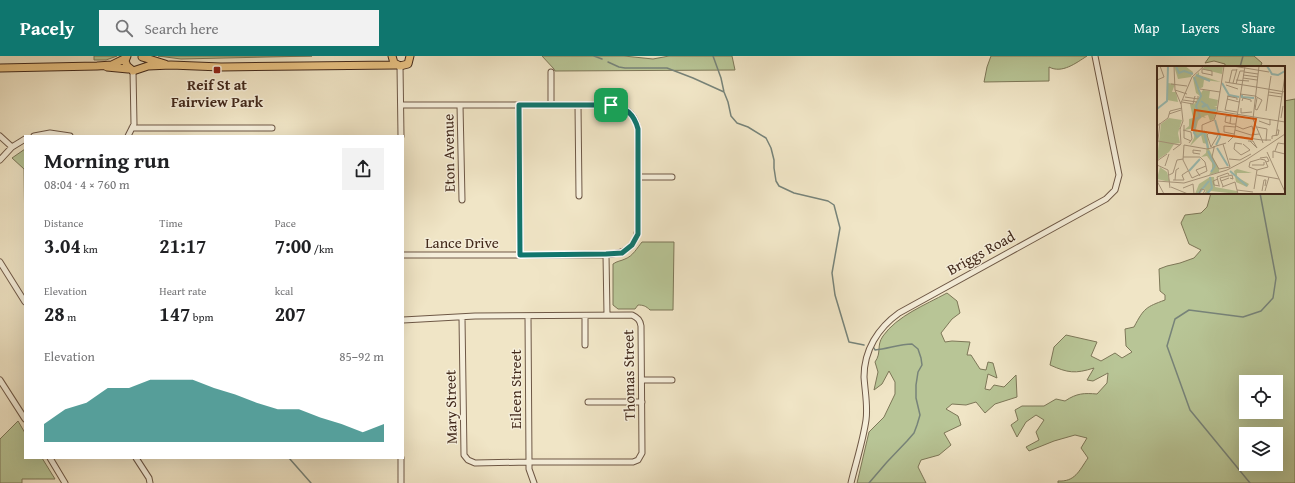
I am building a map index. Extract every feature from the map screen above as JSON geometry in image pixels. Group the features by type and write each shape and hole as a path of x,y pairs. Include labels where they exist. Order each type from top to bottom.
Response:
{"main road":[{"path":"377,65 391,56 393,61 398,66"},
{"path":"97,66 134,69 148,66 171,65 228,67 398,66 408,64 410,56"},
{"path":"127,57 126,64 134,69"},
{"path":"0,68 112,65 127,57"},
{"path":"134,69 143,63 142,57 171,65"}],"street":[{"name":"Briggs Road","path":"851,483 866,420 864,369 870,346 881,329 900,312 1106,199 1115,190 1119,175 1096,56"},
{"path":"398,66 402,105 401,135"},
{"path":"128,135 134,124 134,69"},
{"path":"551,72 551,105"},
{"name":"Lance Drive","path":"402,105 611,105 625,109 630,113 634,118 638,129 638,228 632,245 622,253 404,255"},
{"name":"Eton Avenue","path":"460,105 462,200"},
{"path":"519,105 520,255"},
{"path":"578,105 579,196"},
{"path":"132,128 272,128"},
{"path":"39,135 50,133 63,135"},
{"path":"0,136 12,147"},
{"path":"0,160 12,147 24,140"},
{"path":"638,177 672,177"},
{"path":"606,254 607,315"},
{"path":"0,262 24,300"},
{"name":"Thomas Street","path":"404,320 607,315 632,315 640,317 642,380 641,457 636,461 529,462"},
{"name":"Eileen Street","path":"528,316 529,462"},
{"path":"585,316 585,345"},
{"name":"Mary Street","path":"462,318 464,455 468,460 475,463 529,462"},
{"path":"0,380 24,417"},
{"path":"642,380 672,380"},
{"path":"588,402 642,402"},
{"path":"51,459 65,481"},
{"path":"137,459 149,478 150,483"},
{"path":"401,459 401,483"},
{"path":"529,462 529,469 534,483"}],"green space":[{"path":"94,56 117,56 106,60 94,60"},
{"path":"158,56 312,56 181,59"},
{"path":"542,56 624,56 653,59 669,56 732,56 735,70 555,71"},
{"path":"991,56 1087,56 1069,67 1054,69 1049,67 1049,81 984,82"},
{"path":"1210,56 1254,56 1262,63 1260,66 1225,66 1225,64 1214,61 1205,63"},
{"path":"1295,99 1295,483 1058,483 1058,481 1073,478 1088,458 1081,448 1087,438 1075,435 1054,441 1029,451 1026,447 1039,440 1036,432 1044,420 1036,415 1026,422 1017,437 1011,425 1018,420 1015,410 1022,406 1044,406 1056,399 1065,401 1073,396 1081,394 1097,394 1107,383 1108,373 1093,381 1087,380 1094,368 1072,372 1050,365 1054,347 1066,335 1097,342 1091,356 1101,361 1115,353 1122,358 1132,352 1126,346 1125,329 1134,327 1146,309 1165,300 1165,295 1160,291 1159,269 1194,258 1201,250 1189,244 1181,223 1185,215 1201,213 1207,207 1211,194 1285,194 1285,101"},
{"path":"24,150 24,169 12,158"},
{"path":"642,242 674,242 673,310 650,310 641,305 638,305 635,309 618,309 613,305 613,264 630,256"},
{"path":"947,293 957,301 960,313 952,319 941,333 945,342 970,342 967,355 971,355 980,369 986,370 988,362 993,363 997,378 988,374 985,389 990,390 994,385 1004,387 1016,375 1017,397 995,404 985,413 976,402 966,405 952,404 946,409 958,416 961,425 944,433 951,445 939,455 921,460 918,467 926,483 857,483 869,432 884,417 895,394 895,382 889,371 882,384 874,390 878,372 875,362 881,340 889,329 904,317"},
{"path":"18,421 24,431 24,459 43,459 55,479 22,479 22,483 0,483 0,439"}],"waterway":[{"path":"594,56 602,59"},
{"path":"713,56 721,78 731,116 737,123 748,127 766,138 771,148 776,181 779,186 794,193 828,201 834,205 840,228 832,273 835,295 849,342 864,345"},
{"path":"1240,66 1243,56"},
{"path":"608,62 625,68 667,68 724,92"},
{"path":"1250,483 1190,410 1167,346 1175,319 1189,310 1243,317 1261,311 1273,298 1276,278 1260,194"},
{"path":"869,483 914,433 920,415 916,398 916,385 918,372 922,365 918,349 912,344 875,350 874,348"},
{"path":"290,459 311,483"}],"place":[{"name":"Reif St at Fairview Park","path":"217,70"}],"route":[{"path":"519,105 611,105 618,106 630,113 634,118 638,129 638,234 632,245 622,253 615,254 520,255 519,105"}]}
